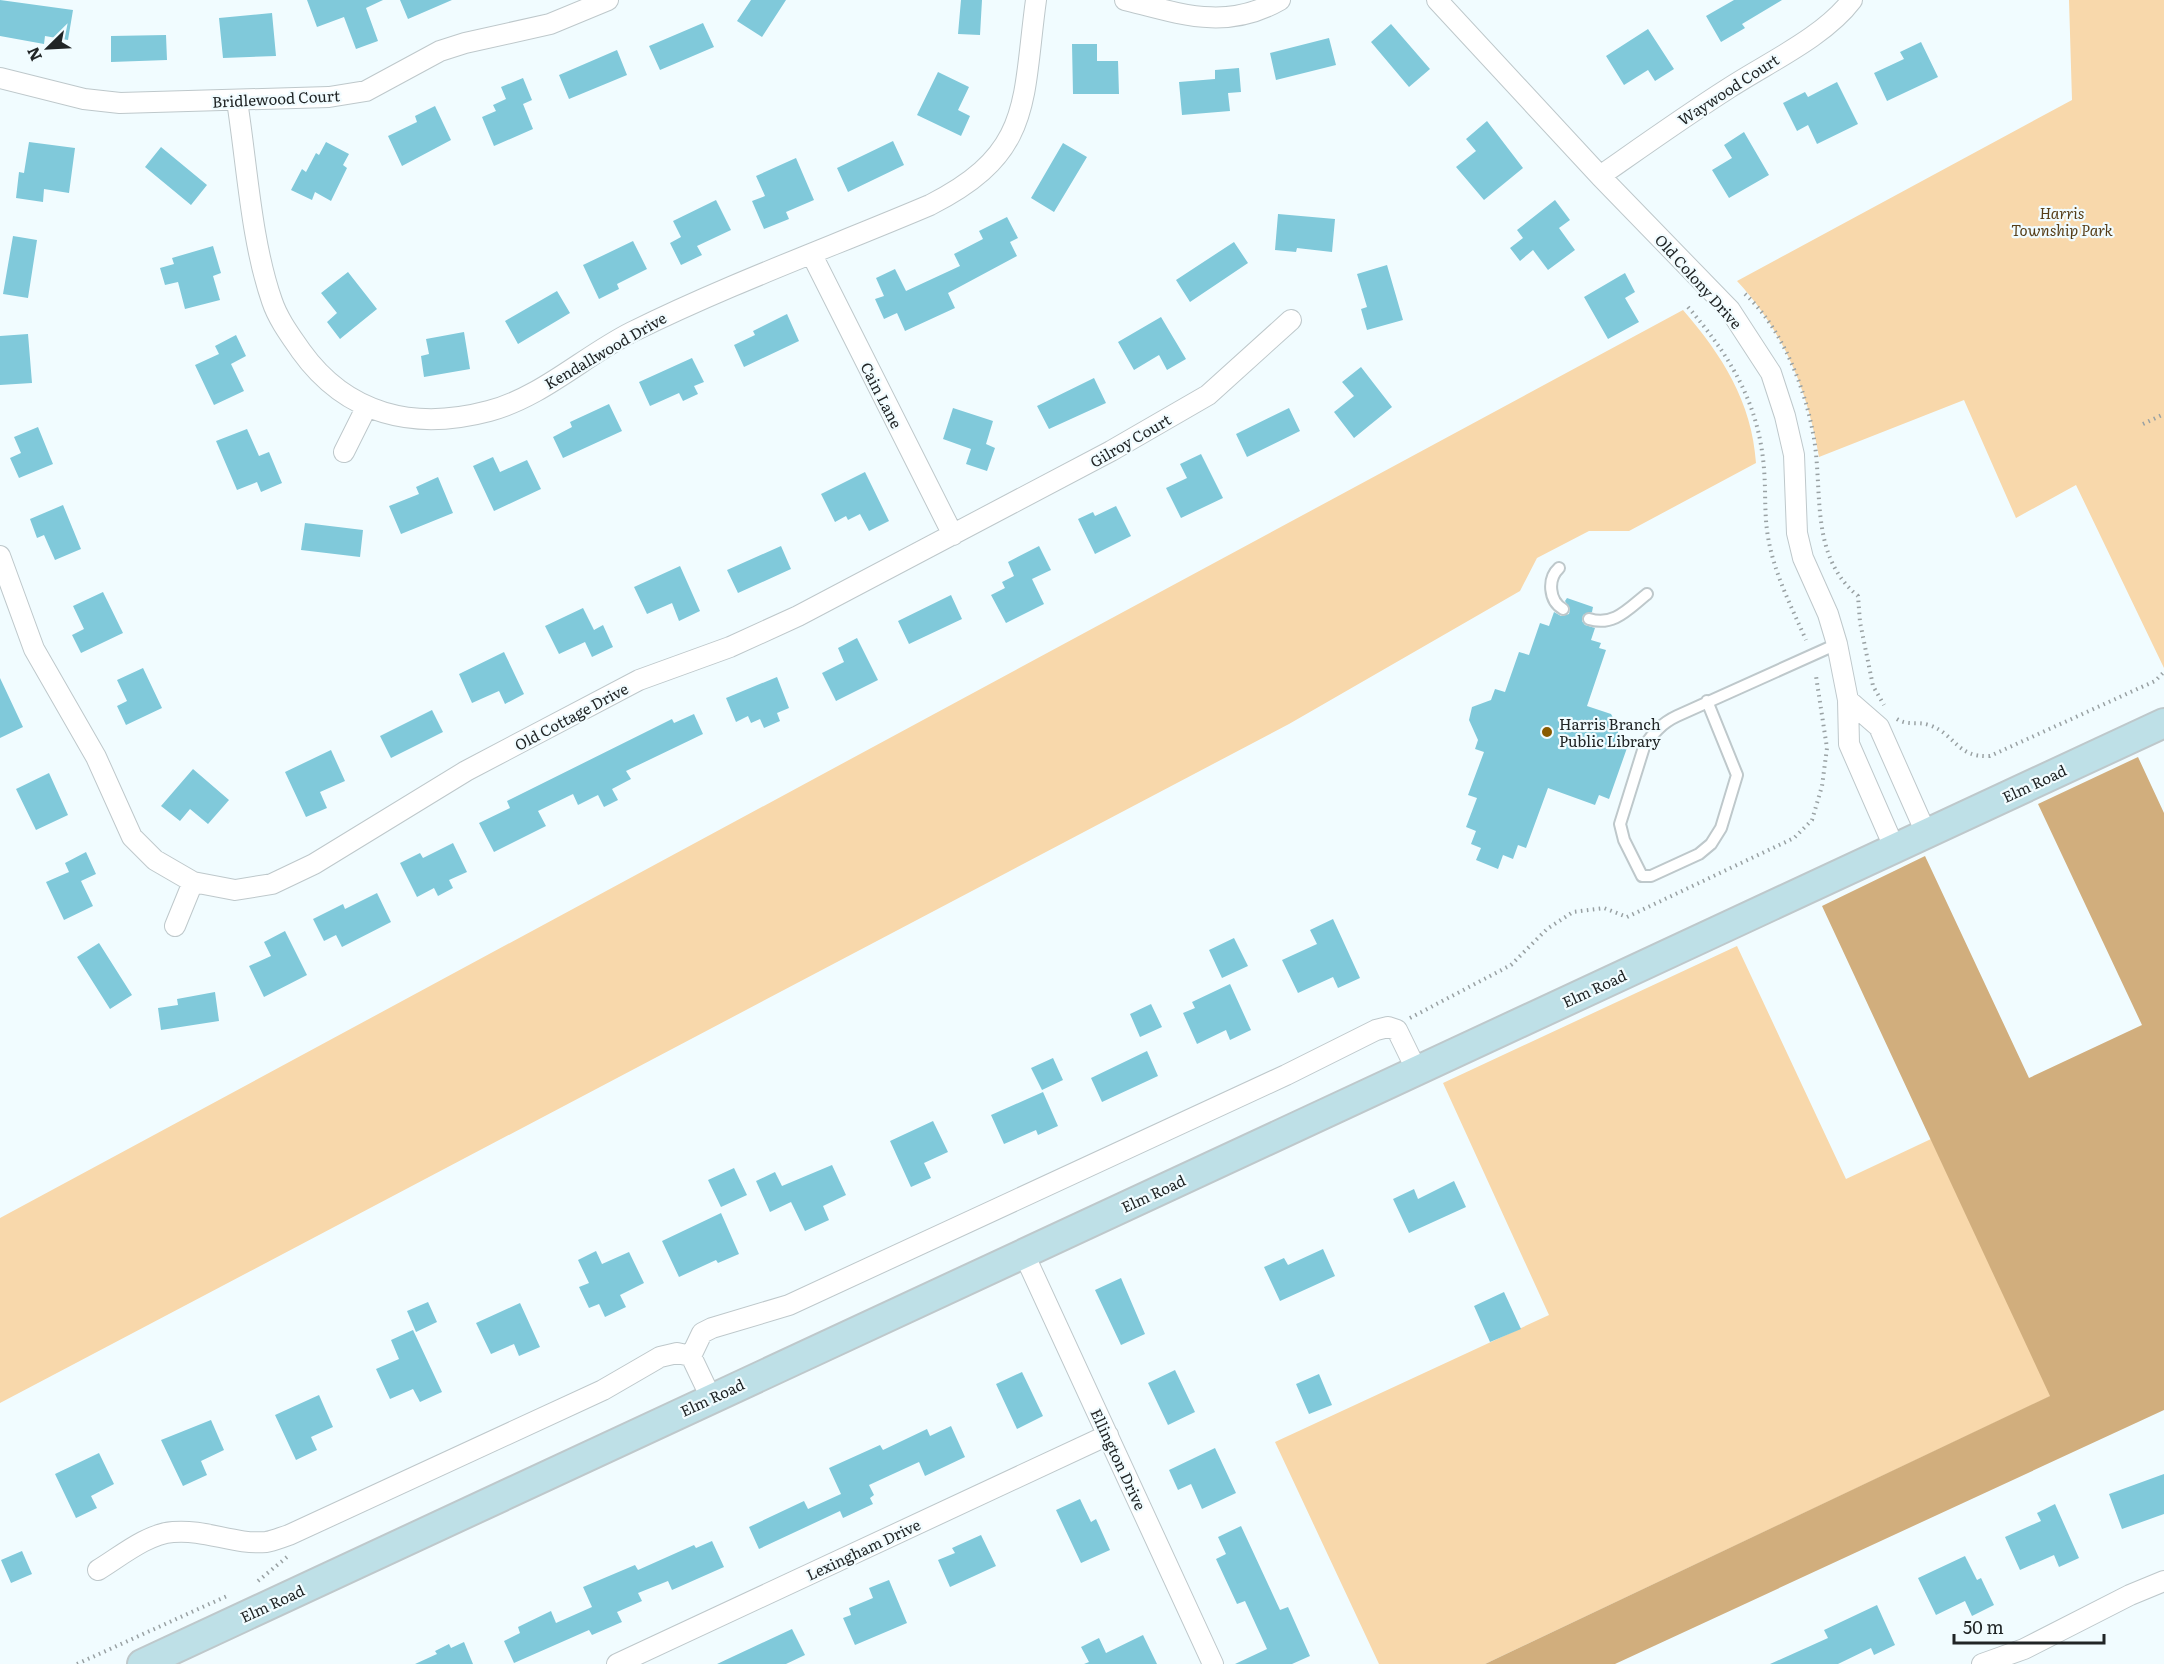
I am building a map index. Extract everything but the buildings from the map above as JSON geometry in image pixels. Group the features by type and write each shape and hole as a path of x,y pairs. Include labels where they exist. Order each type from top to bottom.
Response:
{"street":[{"name":"Bridlewood Court","path":"0,78 84,99 120,103 329,97 366,91 441,51 465,43 550,24 608,0"},
{"name":"Kendallwood Drive","path":"237,101 261,264 272,302 288,333 308,360 329,382 366,408 392,417 424,419 490,411 524,398 620,338 676,310 812,255 965,188 987,169 1004,148 1020,116 1036,0"},
{"path":"1125,0 1202,19 1237,18 1280,0"},
{"name":"Old Colony Drive","path":"1437,0 1600,176 1730,310 1772,373 1794,455 1797,533 1803,558 1838,644 1848,700 1849,744 1894,847"},
{"name":"Waywood Court","path":"1600,176 1696,109 1817,32 1841,14 1852,0"},
{"name":"Cain Lane","path":"812,255 952,535"},
{"name":"Gilroy Court","path":"952,535 1111,451 1208,395 1291,320"},
{"path":"344,452 366,408"},
{"name":"Old Cottage Drive","path":"0,556 34,649 96,758 132,837 155,860 193,882 236,890 272,884 314,864 466,771 639,680 730,647 798,616 952,535"},
{"path":"1848,700 1879,727 1926,833"},
{"name":"Elm Road","path":"142,1664 2164,723"},
{"path":"175,927 193,882"},
{"path":"691,1356 702,1333 712,1328 789,1305 1287,1075 1376,1030 1388,1027 1397,1030 1417,1071"},
{"name":"Ellington Drive","path":"1024,1254 1214,1664"},
{"path":"98,1569 150,1539 171,1532 187,1531 241,1541 267,1542 297,1532 603,1390 660,1357 677,1353 691,1356"},
{"path":"691,1356 711,1398"},
{"name":"Lexingham Drive","path":"617,1664 1108,1435"},
{"path":"1982,1664 2024,1648 2130,1595 2164,1581"}],"lane":[{"path":"1559,568 1553,576 1551,594 1557,605 1563,609"},
{"path":"1590,619 1602,622 1612,620 1647,594"},
{"path":"1707,701 1737,775 1721,828 1711,844 1699,854 1651,876 1642,876 1624,840 1620,824 1644,747 1666,721 1707,701 1838,644"}],"path":[{"path":"1743,293 1776,334 1799,382 1813,432 1820,530 1832,563 1845,586 1858,596 1860,622 1873,686 1890,714 1905,724 1928,724 1946,735 1962,751 1976,756 1990,756 2155,681 2164,672"},
{"path":"1688,308 1713,336 1737,374 1751,405 1760,438 1768,539 1775,567 1806,639"},
{"path":"2144,424 2164,414"},
{"path":"249,1585 260,1580 288,1556 297,1532"},
{"path":"77,1664 228,1595"}],"green space":[{"name":"Harris Township Park","path":"2069,0 2164,0 2164,668 2076,485 2016,518 1964,400 1819,457 1808,408 1791,363 1768,320 1737,281 2072,100"},
{"path":"1683,310 1710,344 1733,380 1748,420 1756,463 1629,531 1589,531 1537,558 1520,591 1289,724 0,1403 0,1218"},
{"path":"1737,946 1846,1179 1931,1139 2051,1396 1485,1664 1379,1664 1275,1442 1549,1315 1443,1083"}],"shaded area":[{"path":"2138,757 2164,813 2164,1410 1615,1664 1485,1664 2050,1396 1822,906 1925,856 2029,1078 2142,1025 2038,804"}],"place":[{"name":"Harris Branch Public Library","path":"1547,732"}]}
